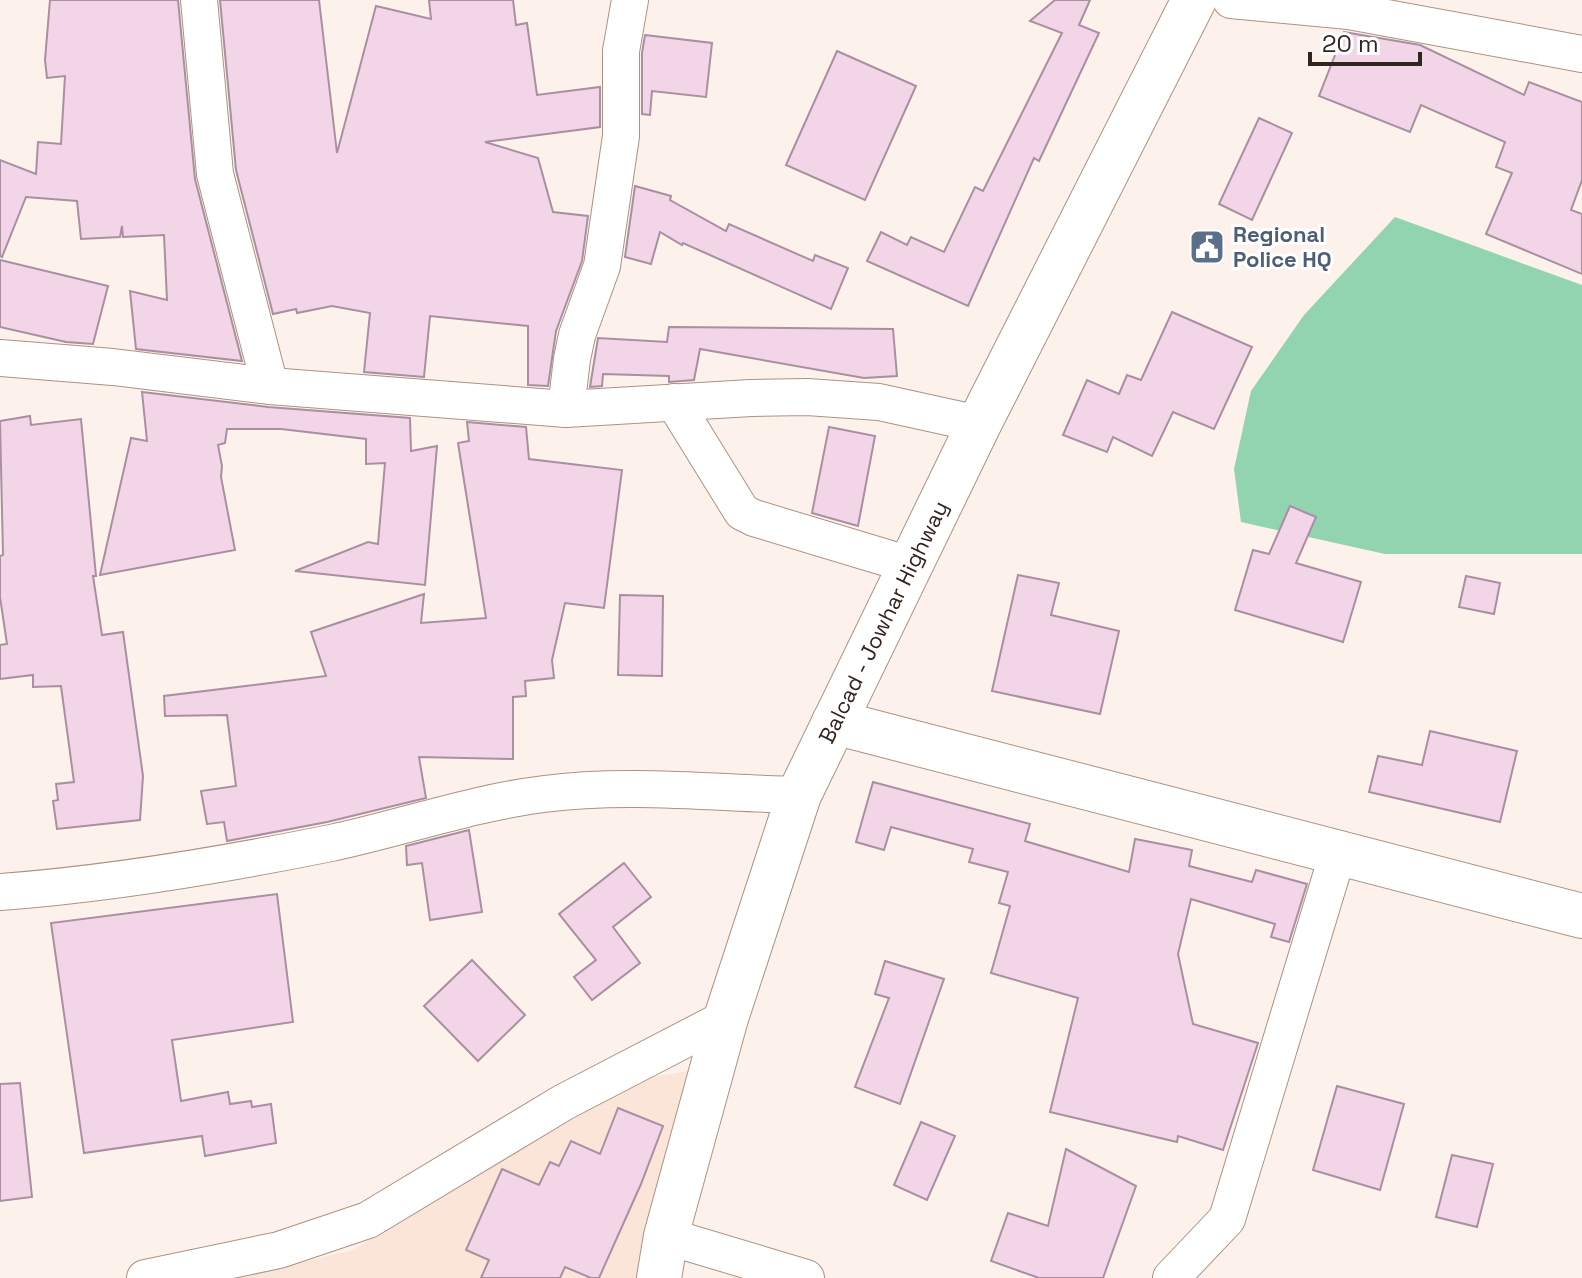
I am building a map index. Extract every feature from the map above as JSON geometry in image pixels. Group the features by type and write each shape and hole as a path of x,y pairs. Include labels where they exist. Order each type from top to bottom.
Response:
{"main road":[{"name":"Balcad - Jowhar Highway","path":"659,1278 666,1236 726,1018 799,795 979,424 1194,0"},
{"path":"834,722 1582,916"}],"street":[{"path":"199,0 215,174 270,386"},
{"path":"566,409 577,335 602,266 621,136 621,51 630,0"},
{"path":"1231,0 1349,11 1582,54"},
{"path":"0,358 113,367 270,386 566,409 807,397 879,402 979,424"},
{"path":"674,402 742,512 910,565"},
{"path":"0,892 213,865 333,842 476,805 546,793 613,790 799,795"},
{"path":"1171,1278 1227,1219 1338,853"},
{"path":"145,1278 279,1250 368,1220 564,1102 726,1018"},
{"path":"666,1236 806,1278"}],"shaded area":[{"path":"688,1071 640,1278 234,1278 353,1250 635,1080"}],"green space":[{"path":"1395,217 1582,285 1582,554 1385,554 1241,522 1234,469 1251,391 1304,315"}],"building":[{"path":"50,0 178,0 195,179 242,361 136,349 130,291 167,300 164,235 123,237 122,226 120,237 81,239 77,201 26,197 0,256 0,160 36,174 38,142 61,144 65,76 47,78 45,60"},
{"path":"220,0 319,0 337,153 376,6 431,19 429,0 513,0 516,25 527,23 537,95 600,87 600,127 485,142 538,158 553,212 588,216 582,261 556,331 548,386 528,385 528,326 430,316 424,377 364,372 370,313 332,306 273,314 236,170"},
{"path":"1055,0 1090,0 1079,25 1099,33 1039,161 1034,158 968,306 867,261 881,232 907,245 911,237 944,252 975,187 983,191 1062,33 1030,21"},
{"path":"1344,32 1420,45 1524,95 1529,82 1582,102 1582,180 1571,210 1582,214 1582,274 1486,234 1512,173 1496,167 1505,142 1421,105 1410,132 1319,96"},
{"path":"645,35 712,43 706,97 652,91 650,115 642,114"},
{"path":"837,51 916,86 865,200 786,165"},
{"path":"1259,118 1292,133 1252,220 1219,204"},
{"path":"635,186 671,196 670,200 726,231 729,224 813,261 815,255 848,268 831,309 682,245 660,232 651,264 625,257"},
{"path":"0,260 108,286 93,344 66,342 0,327"},
{"path":"1172,312 1252,347 1214,429 1173,412 1152,456 1113,437 1107,452 1063,435 1087,380 1119,394 1127,375 1141,380"},
{"path":"669,327 893,329 897,376 864,378 700,349 694,380 669,382 669,376 603,374 602,386 590,387 598,338 667,342"},
{"path":"142,392 268,407 410,418 411,451 437,446 425,585 295,571 368,542 378,544 385,463 366,464 366,439 281,429 227,429 225,443 218,445 235,550 100,575 131,438 147,441"},
{"path":"30,416 31,425 81,419 96,576 93,576 102,635 123,632 143,776 140,820 57,829 53,801 58,800 56,784 74,782 61,686 33,687 33,675 0,679 0,645 7,644 0,597 0,556 3,555 0,421"},
{"path":"467,422 526,427 529,459 622,470 604,608 565,603 552,660 554,678 525,681 526,696 513,697 513,759 419,757 426,798 327,822 227,841 224,822 207,824 201,791 236,786 227,715 165,716 164,696 326,676 311,632 424,594 421,623 486,618 458,443 469,441"},
{"path":"829,427 875,436 858,526 812,513"},
{"path":"1290,506 1316,517 1296,563 1361,582 1343,642 1235,610 1253,550 1269,554"},
{"path":"1018,575 1059,583 1051,615 1119,631 1100,714 992,691"},
{"path":"1466,576 1500,583 1494,614 1459,607"},
{"path":"620,595 663,596 662,676 618,675"},
{"path":"1430,731 1517,751 1500,822 1369,792 1378,756 1422,765"},
{"path":"873,782 1030,824 1025,841 1129,872 1135,839 1192,850 1189,866 1252,882 1256,870 1307,884 1289,942 1271,937 1275,924 1191,899 1178,954 1193,1024 1258,1043 1223,1150 1178,1136 1177,1142 1050,1112 1078,998 991,973 1010,906 999,903 1008,872 969,862 973,849 891,827 884,850 856,842"},
{"path":"469,830 482,912 430,920 422,863 407,865 406,846"},
{"path":"624,863 651,897 613,927 640,963 592,1000 574,977 596,960 559,914"},
{"path":"277,894 293,1022 172,1040 181,1101 228,1092 230,1104 251,1101 252,1107 271,1104 276,1143 205,1156 202,1136 84,1153 51,923"},
{"path":"472,960 525,1015 478,1061 424,1006"},
{"path":"885,961 944,979 900,1104 855,1087 889,998 875,994"},
{"path":"20,1083 32,1197 0,1201 0,1084"},
{"path":"1337,1086 1404,1104 1380,1190 1313,1170"},
{"path":"618,1108 663,1126 599,1278 591,1278 565,1267 560,1278 481,1278 489,1260 466,1250 502,1169 539,1185 550,1162 559,1166 571,1141 600,1154"},
{"path":"921,1122 955,1136 927,1200 894,1185"},
{"path":"1066,1149 1136,1186 1103,1278 1039,1278 991,1261 1008,1213 1048,1226"},
{"path":"1452,1155 1493,1164 1477,1227 1436,1217"}],"place":[{"name":"Regional Police HQ","path":"1207,247"}]}
